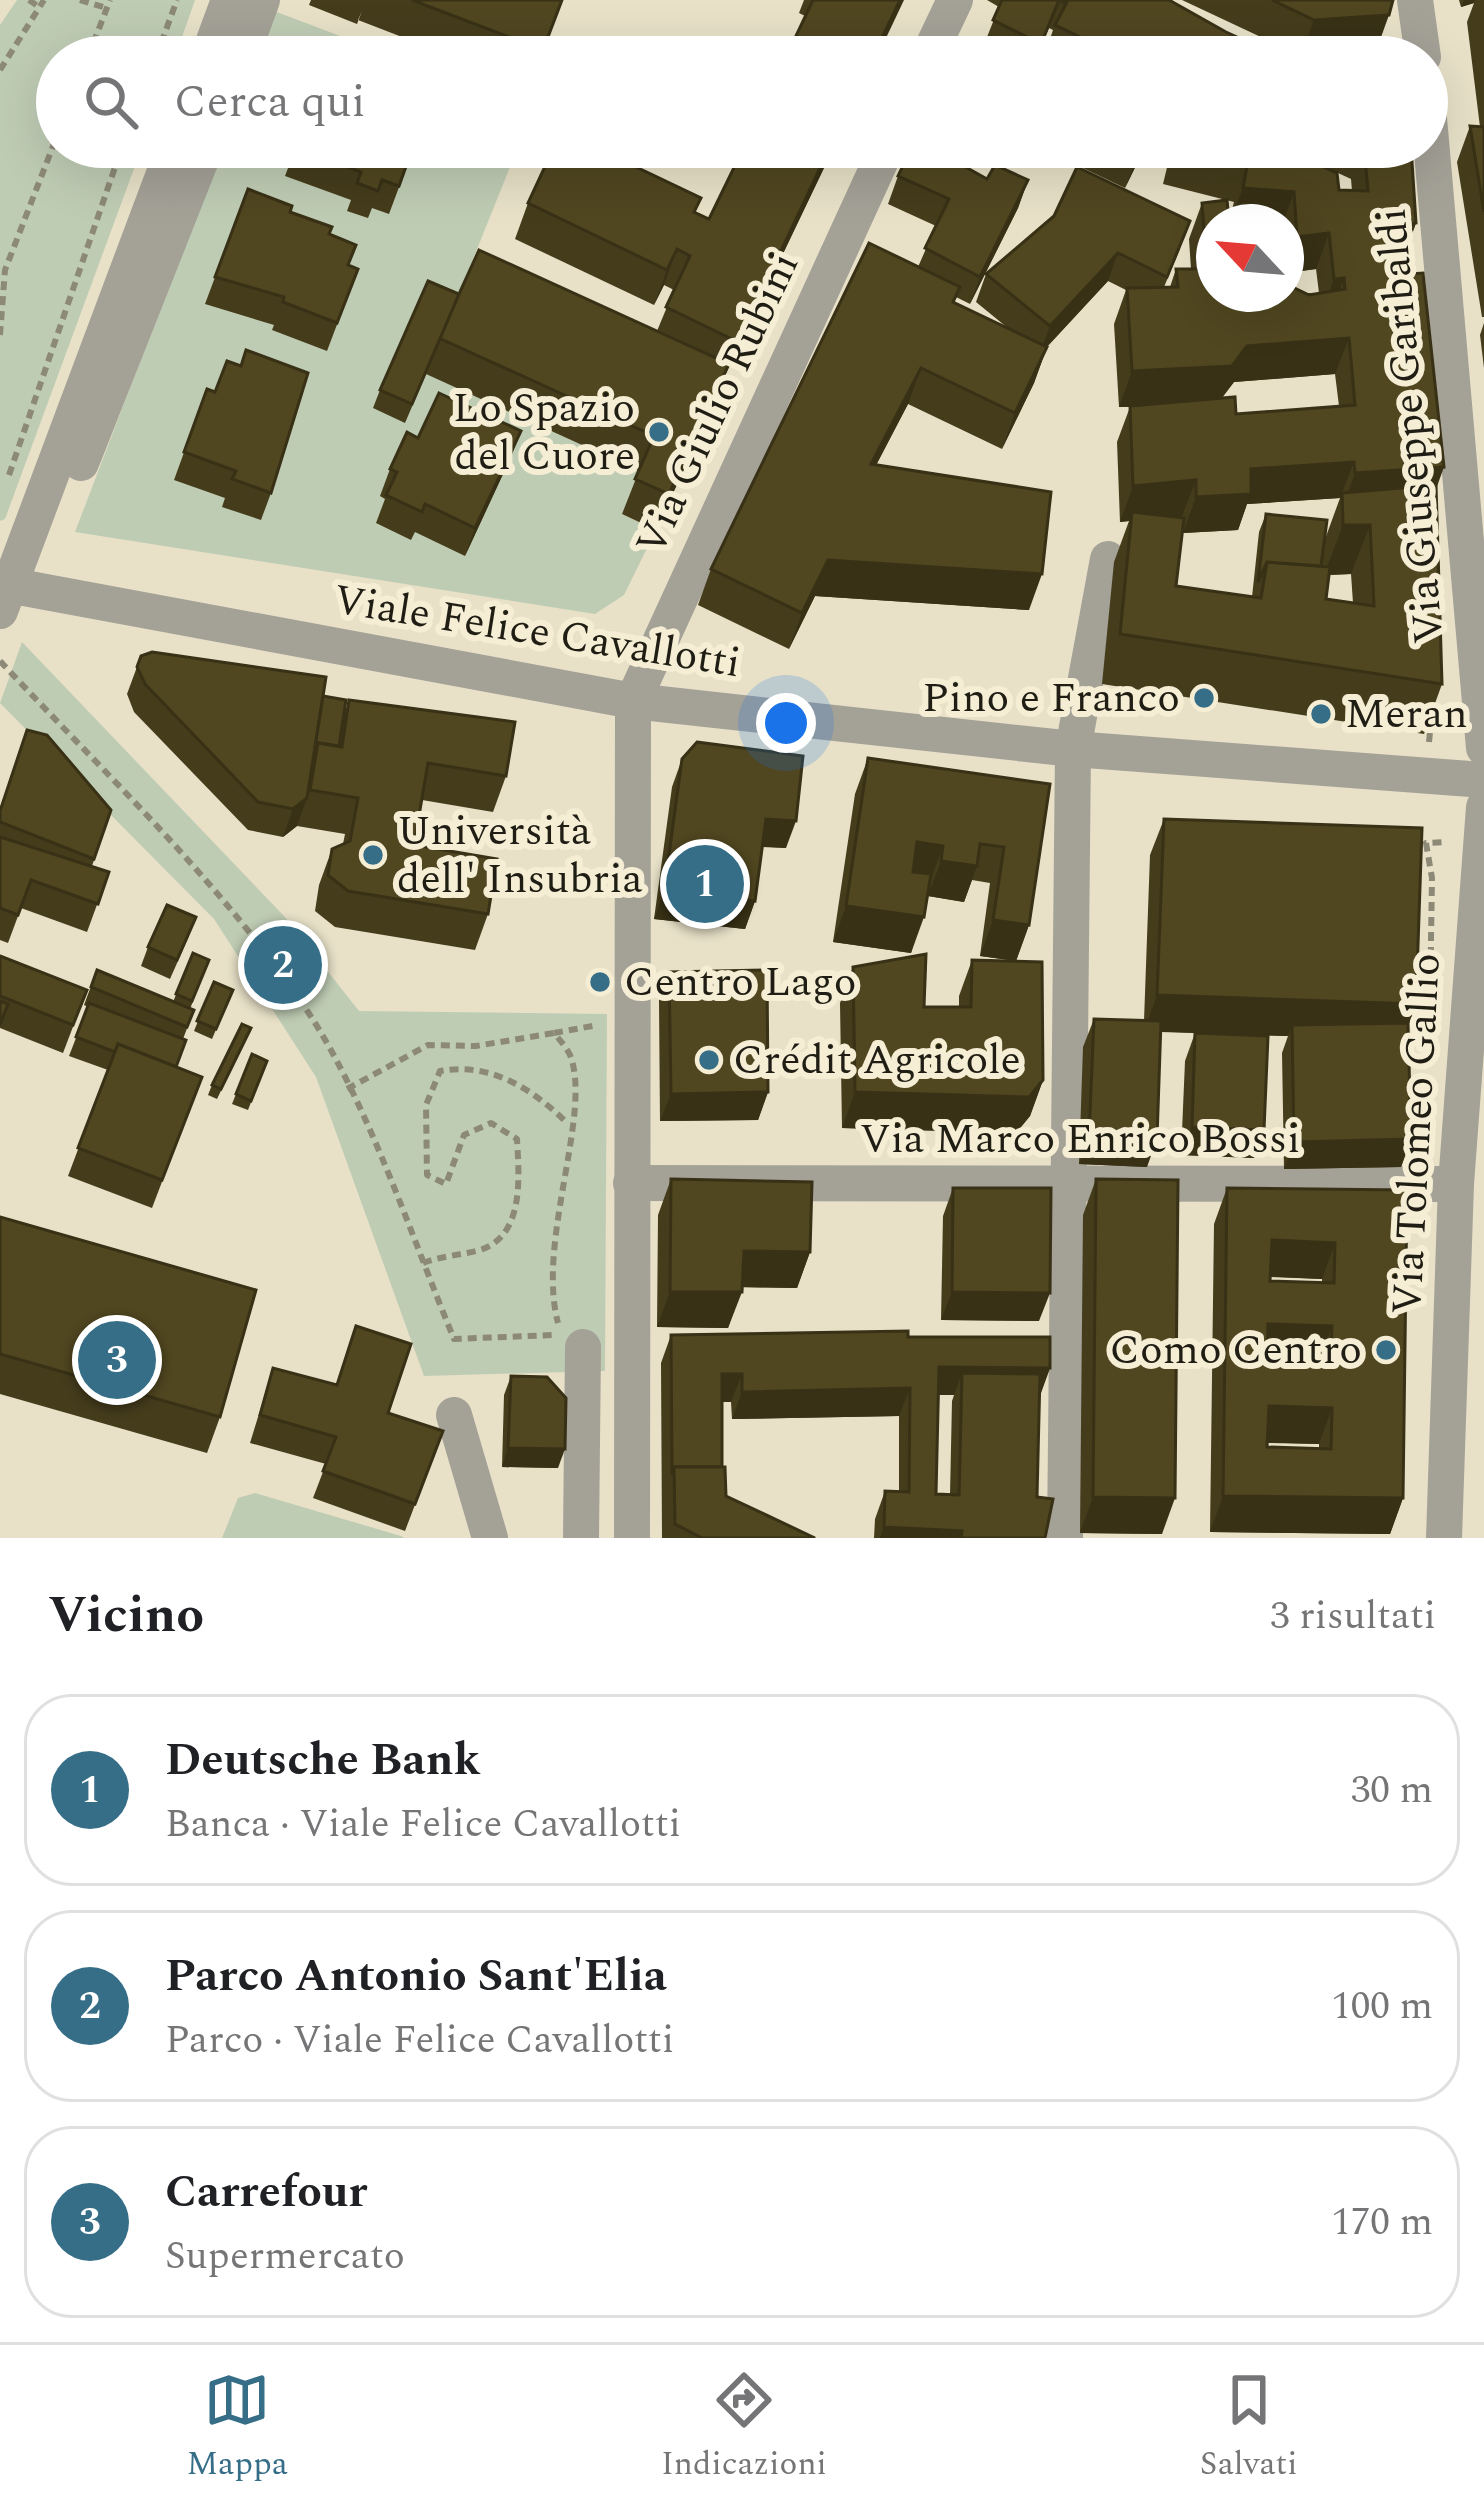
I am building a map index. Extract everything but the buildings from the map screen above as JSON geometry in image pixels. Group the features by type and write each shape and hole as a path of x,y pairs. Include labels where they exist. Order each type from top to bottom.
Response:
{"street":[{"path":"216,36 229,0"},
{"path":"249,36 262,0"},
{"path":"938,36 955,0"},
{"path":"1415,0 1420,36"},
{"path":"1448,138 1475,142"},
{"path":"4,598 166,168"},
{"path":"4,598 40,566 198,168"},
{"name":"Via Giulio Rubini","path":"636,690 876,168"},
{"name":"Via Giuseppe Garibaldi","path":"1432,168 1484,748"},
{"path":"1065,1538 1075,739 1108,560"},
{"name":"Viale Felice Cavallotti","path":"40,566 636,690"},
{"name":"Viale Felice Cavallotti","path":"4,598 636,690 1484,779"},
{"path":"632,1538 636,690"},
{"name":"Via Tolomeo Gallio","path":"1444,1538 1456,1184 1474,1041 1484,807"},
{"name":"Via Marco Enrico Bossi","path":"631,1183 1456,1184"},
{"path":"581,1538 583,1347"},
{"path":"454,1415 490,1538"}],"path":[{"path":"0,70 41,3 29,0"},
{"path":"80,0 108,4 96,36"},
{"path":"164,36 177,0"},
{"path":"0,335 3,270 44,168"},
{"path":"8,479 115,168"},
{"path":"0,661 247,926 311,1017 347,1089 454,1339 561,1335 551,1300 551,1258 570,1126 572,1057 554,1033 476,1046 428,1045 347,1089"},
{"path":"422,1263 485,1249 509,1226 519,1191 517,1139 491,1123 464,1135 446,1184 427,1175 426,1105 440,1070 466,1066 490,1073 538,1095 570,1126"}],"green space":[{"path":"17,0 195,0 182,36 36,36 36,168 134,168 5,519 0,521 0,25"},
{"path":"274,11 340,36 264,36"},
{"path":"214,168 510,168 427,374 641,472 622,514 656,530 624,595 595,614 75,532"},
{"path":"22,642 284,916 359,1011 607,1014 605,1371 424,1376 316,1077 214,919 0,703"},
{"path":"255,1493 404,1538 222,1538 238,1498"}],"place":[{"name":"Lo Spazio del Cuore","path":"659,432"},
{"name":"Pino e Franco","path":"1204,698"},
{"name":"Meran","path":"1321,714"},
{"name":"Università dell' Insubria","path":"373,855"},
{"name":"Deutsche Bank","path":"705,884"},
{"name":"Parco Antonio Sant'Elia","path":"283,965"},
{"name":"Centro Lago","path":"600,982"},
{"name":"Crédit Agricole","path":"709,1060"},
{"name":"Como Centro","path":"1386,1350"},
{"name":"Carrefour","path":"117,1360"}]}
